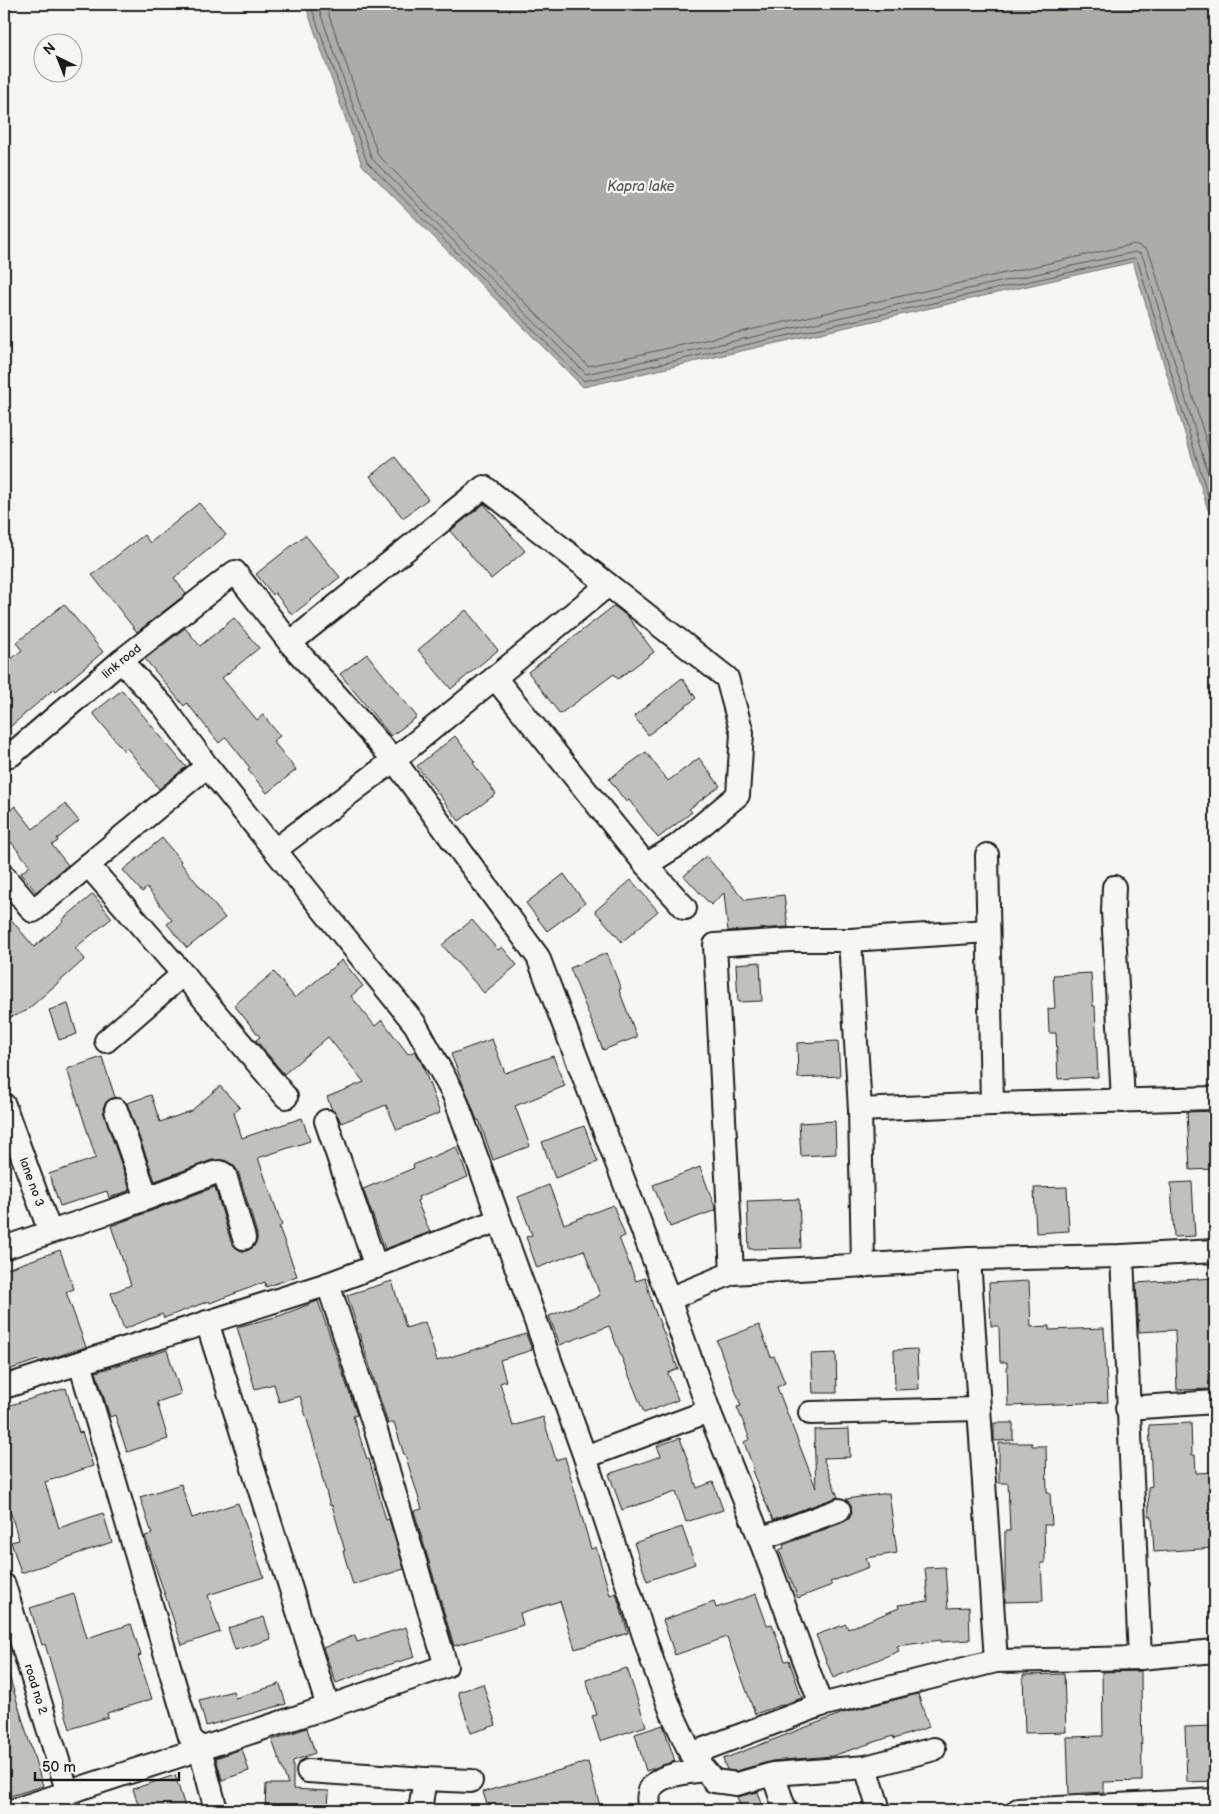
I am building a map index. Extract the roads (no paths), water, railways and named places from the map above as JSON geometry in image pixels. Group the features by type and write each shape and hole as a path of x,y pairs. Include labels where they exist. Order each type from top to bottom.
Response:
{"street":[{"path":"646,865 678,845 738,795 742,733 727,678 484,486 290,643 394,760 538,957 669,1299 709,1412 760,1539 821,1705"},
{"name":"link road","path":"11,755 121,661 235,572 290,643"},
{"path":"275,850 394,760 608,585"},
{"path":"121,661 165,708 207,766 415,1024 454,1095 585,1457 653,1663 672,1713 698,1762 714,1781 736,1784 773,1774 866,1767 934,1749"},
{"path":"495,678 646,865 685,908"},
{"path":"4,876 34,911 207,766"},
{"path":"987,855 992,1104"},
{"path":"88,865 183,974 286,1097"},
{"path":"1114,887 1112,911 1123,1101"},
{"path":"732,1273 715,945 790,940 850,940 988,931"},
{"path":"850,940 860,1110 863,1266"},
{"path":"106,1041 183,974"},
{"path":"860,1110 992,1104 1215,1098"},
{"name":"lane no 3","path":"4,1105 50,1232"},
{"path":"116,1110 147,1198"},
{"path":"326,1121 376,1267"},
{"path":"4,1248 220,1172 225,1175 244,1238"},
{"path":"4,1387 328,1284 499,1220"},
{"path":"669,1299 732,1273 969,1259 1122,1256 1215,1251"},
{"path":"1122,1256 1127,1408 1140,1658"},
{"path":"969,1259 996,1661"},
{"path":"14,1810 200,1750 446,1666 377,1434 328,1284"},
{"path":"207,1322 328,1707"},
{"path":"80,1363 190,1737 200,1750 214,1802 213,1810"},
{"path":"1127,1408 1215,1402"},
{"path":"810,1413 979,1409"},
{"path":"585,1457 709,1412"},
{"path":"760,1539 839,1510"},
{"name":"road no 2","path":"4,1585 68,1793"},
{"path":"650,1810 648,1801 650,1788 658,1780 821,1705 996,1661 1140,1658 1215,1651"},
{"path":"866,1767 879,1810"},
{"path":"308,1771 472,1781"},
{"path":"773,1774 785,1810"},
{"path":"420,1810 424,1779"},
{"path":"1018,1810 1215,1800"}],"water":[{"name":"Kapra lake","path":"305,4 1215,4 1215,514 1208,510 1133,262 583,387 362,165"}]}
